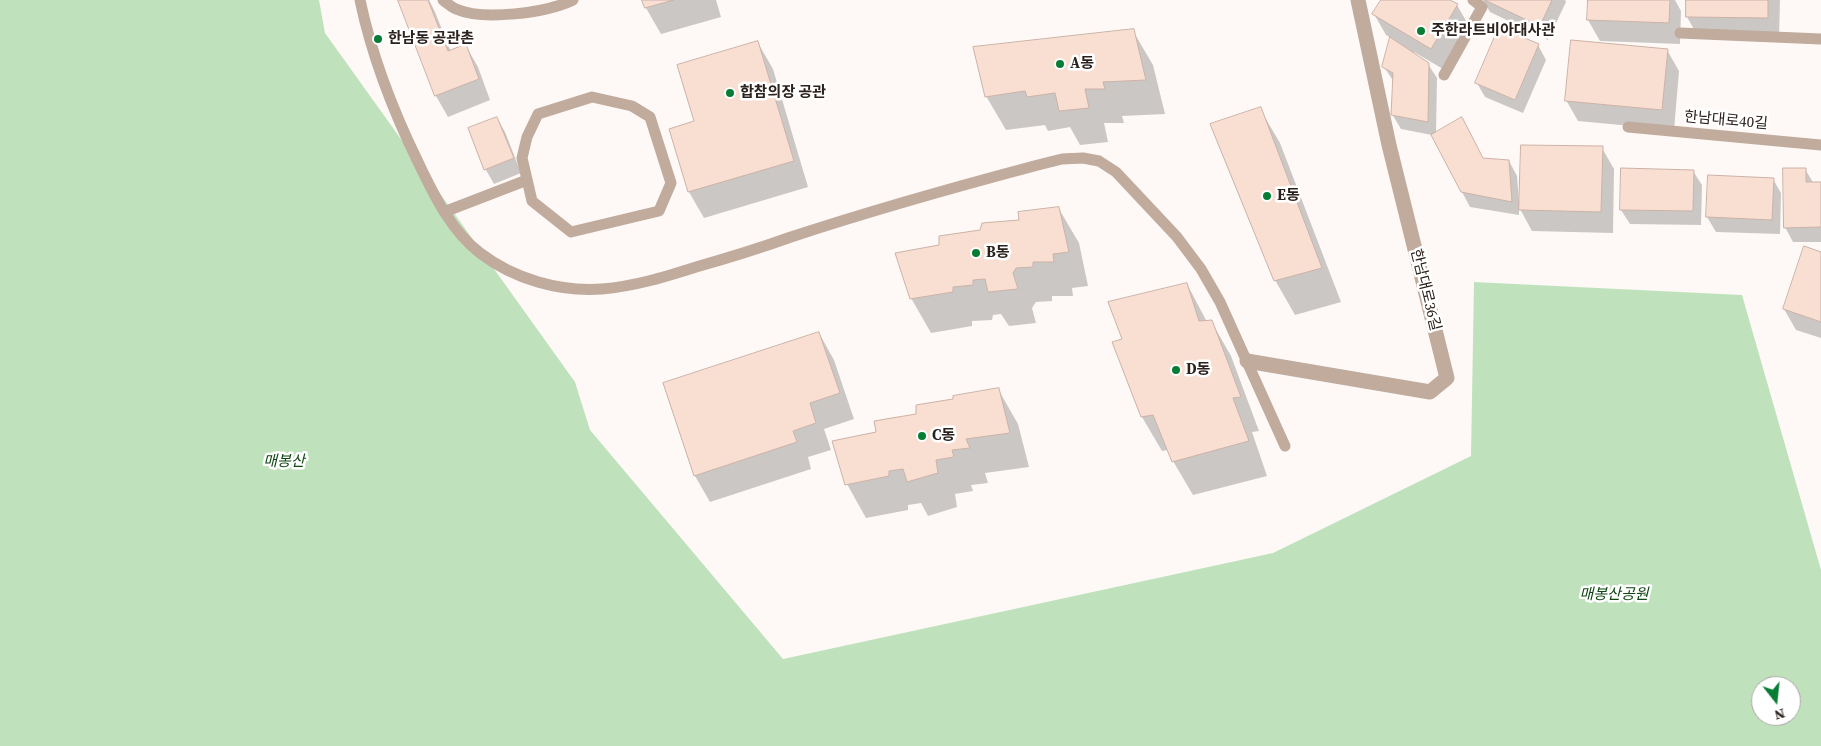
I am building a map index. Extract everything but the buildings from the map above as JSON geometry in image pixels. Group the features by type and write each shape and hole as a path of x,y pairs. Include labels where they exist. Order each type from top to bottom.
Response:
{"street":[{"name":"한남대로36길","path":"1247,360 1430,392 1447,378 1389,145 1358,0"}],"lane":[{"path":"360,0 366,31 396,116 444,212 462,236 479,252 522,276 547,285 600,289 642,284 887,206 1046,163 1062,159 1083,158 1099,161 1116,172 1177,237 1201,269 1220,302 1285,446"},
{"path":"443,0 456,9 473,13 495,14 523,14 573,0"},
{"path":"1444,75 1482,6 1473,0"},
{"path":"1680,33 1821,39"},
{"path":"592,97 632,106 650,117 671,183 659,211 571,232 532,201 527,180 522,158 527,137 538,114 592,97"},
{"name":"한남대로40길","path":"1628,127 1821,145"},
{"path":"444,212 527,180"}],"green space":[{"name":"매봉산","path":"0,0 319,0 325,33 575,382 590,430 783,659 1273,553 1471,456 1474,282 1742,295 1821,570 1821,746 0,746"}],"place":[{"name":"주한라트비아대사관","path":"1421,31"},
{"name":"한남동 공관촌","path":"378,39"},
{"name":"A동","path":"1060,64"},
{"name":"합참의장 공관","path":"730,93"},
{"name":"E동","path":"1267,196"},
{"name":"B동","path":"976,253"},
{"name":"D동","path":"1176,370"},
{"name":"C동","path":"922,436"}],"park label":[{"name":"매봉산공원","path":"1614,595"}]}
